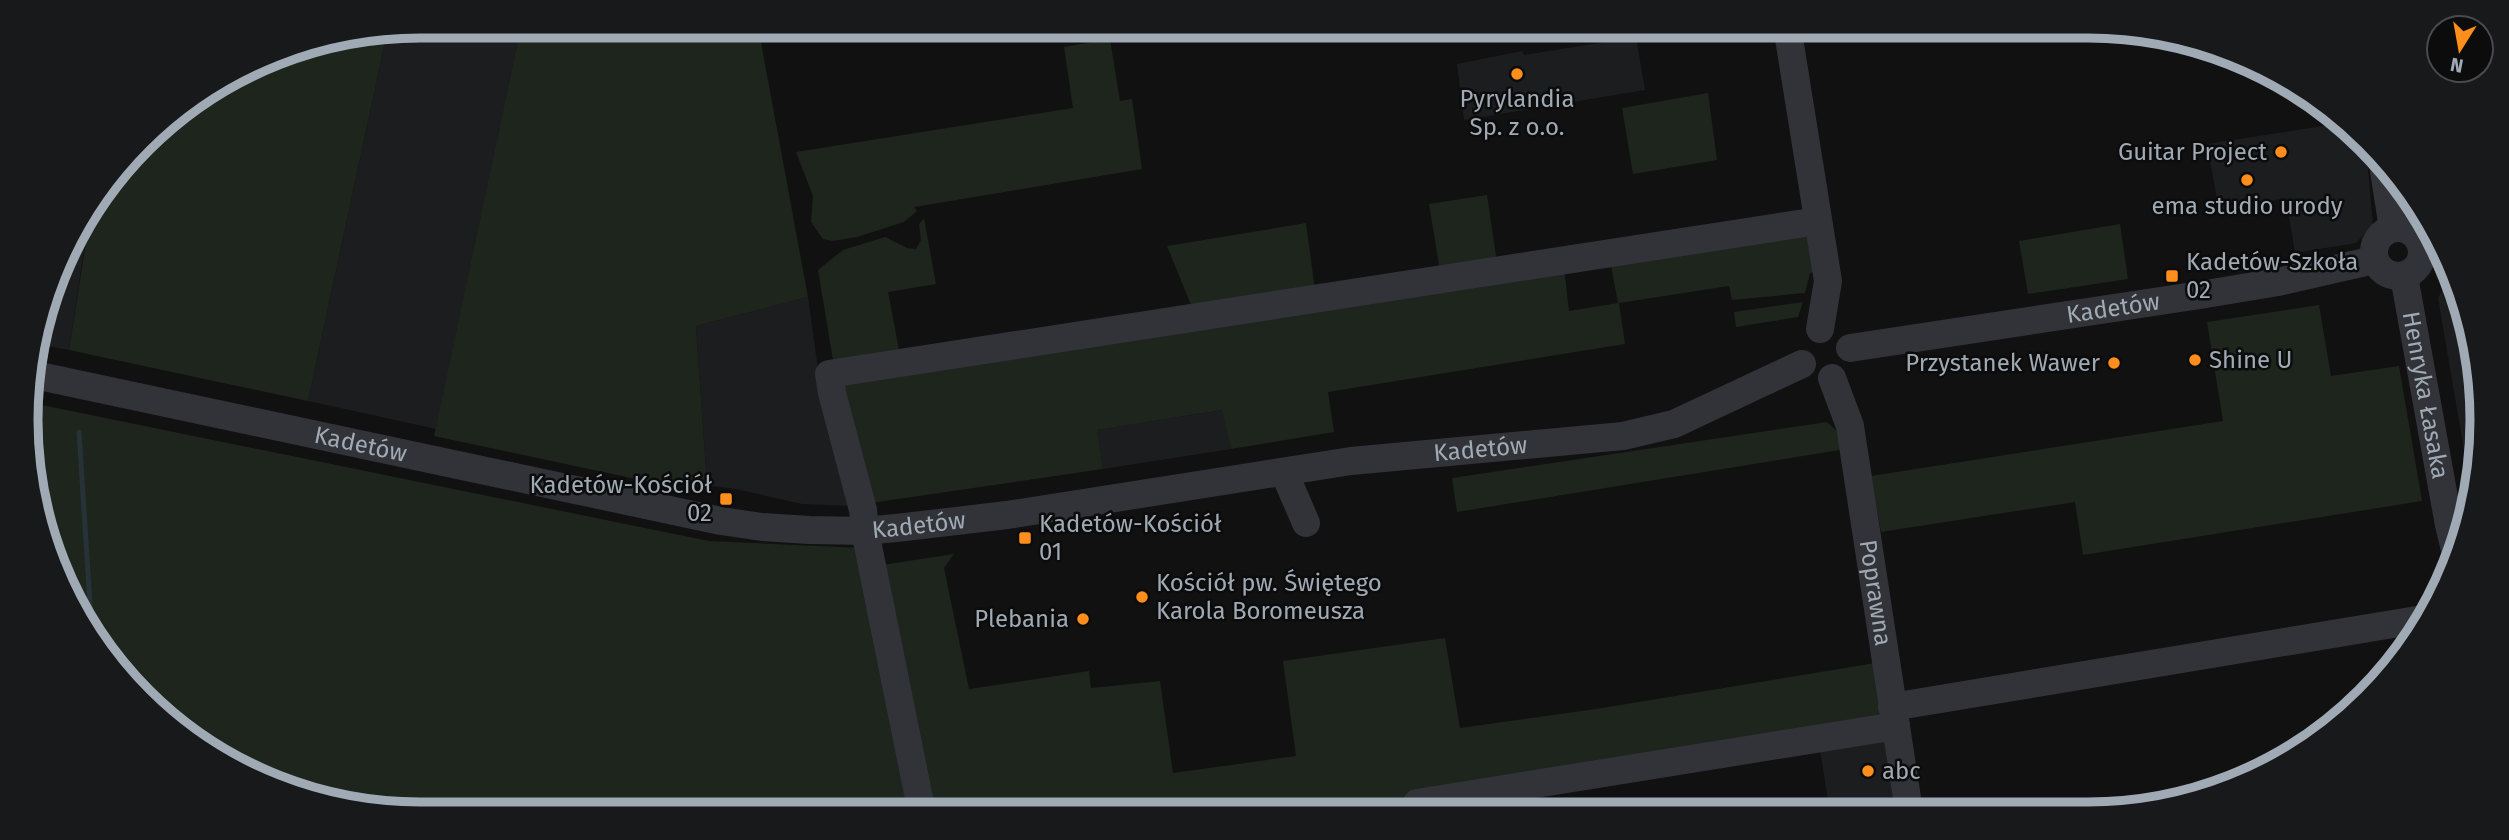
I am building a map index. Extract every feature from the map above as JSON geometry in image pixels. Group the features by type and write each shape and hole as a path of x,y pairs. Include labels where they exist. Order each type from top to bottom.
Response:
{"street":[{"path":"1789,38 1828,281 1820,329"},
{"path":"2385,180 2393,228"},
{"path":"920,802 863,510 832,393 830,374 1818,221"},
{"path":"2429,247 2409,230 2393,228 2381,234 2377,240 2374,260 2386,274 2403,276 2416,269 2430,249"},
{"name":"Kadetów","path":"1850,348 2278,282 2374,260"},
{"name":"Henryka Łasaka","path":"2403,276 2452,537"},
{"path":"1820,329 1839,333 1850,348 1849,363 1845,370 1832,378 1818,378 1802,364 1800,355 1805,339 1820,329"},
{"name":"Kadetów","path":"41,376 721,521 762,527 865,531 1007,514 1351,461 1560,443 1653,430 1704,411 1738,392 1802,364"},
{"name":"Poprawna","path":"1832,378 1850,426 1908,802"},
{"path":"1284,472 1306,523"},
{"path":"1422,802 2413,621"}],"shaded area":[{"path":"518,38 436,429 308,401 385,40"},
{"path":"518,38 760,38 808,297 696,326 707,485 655,483 434,436"},
{"path":"1636,38 1645,90 1464,120 1457,64 1522,51 1524,55"},
{"path":"1110,39 1120,101 1132,99 1142,169 914,207 917,211 904,222 857,237 833,241 823,239 811,222 813,196 796,152 1073,108 1064,47"},
{"path":"385,40 308,401 69,350 87,234 117,188 150,150 188,117 251,78 321,51"},
{"path":"1708,93 1717,160 1633,174 1622,108"},
{"path":"2331,125 2377,169 2368,170 2373,225 2356,243 2295,253 2286,198 2219,210 2207,144"},
{"path":"1487,195 1497,262 1440,271 1429,204"},
{"path":"924,218 936,284 888,292 900,355 834,366 818,270 843,250 885,237 907,248 916,249 921,240 919,225"},
{"path":"1306,223 1315,290 1193,310 1167,246"},
{"path":"2120,224 2128,279 2028,294 2019,241"},
{"path":"1809,230 1814,272 1810,273 1805,293 1732,300 1729,286 1619,303 1625,344 1328,392 1334,432 1231,449 1222,410 1097,430 1103,469 871,503 835,382 1564,268 1569,311 1618,303 1610,260"},
{"path":"86,236 69,350 46,346 59,297"},
{"path":"2445,285 2458,321 2463,346 2470,395 2467,469 2438,298"},
{"path":"808,297 820,384 851,506 802,504 707,485 696,326"},
{"path":"1803,302 1798,317 1736,327 1734,312"},
{"path":"2319,305 2331,376 2399,366 2422,501 2083,555 2075,502 1881,532 1871,476 2223,421 2207,322"},
{"path":"39,404 709,541 863,548 914,802 420,802 346,794 321,789 274,772 208,737 168,707 117,652 78,589 51,519 39,445"},
{"path":"1223,410 1231,449 1103,469 1096,430"},
{"path":"1827,422 1838,432 1840,450 1457,512 1452,478"},
{"path":"954,554 944,568 969,689 1089,671 1091,688 1160,681 1173,773 1296,756 1283,661 1445,638 1460,728 1596,709 1875,663 1882,717 1395,802 928,802 882,565"},
{"path":"1885,739 1893,797 1861,802 1828,802 1820,749"}],"waterway":[{"path":"79,432 90,612"}],"place":[{"name":"Pyrylandia Sp. z o.o.","path":"1517,74"},
{"name":"Guitar Project","path":"2281,152"},
{"name":"ema studio urody","path":"2247,180"},
{"name":"Kadetów-Szkoła 02","path":"2172,276"},
{"name":"Shine U","path":"2195,360"},
{"name":"Przystanek Wawer","path":"2114,363"},
{"name":"Kadetów-Kościół 02","path":"726,499"},
{"name":"Kadetów-Kościół 01","path":"1025,538"},
{"name":"Kościół pw. Świętego Karola Boromeusza","path":"1142,597"},
{"name":"Plebania","path":"1083,619"},
{"name":"abc","path":"1868,771"}]}
